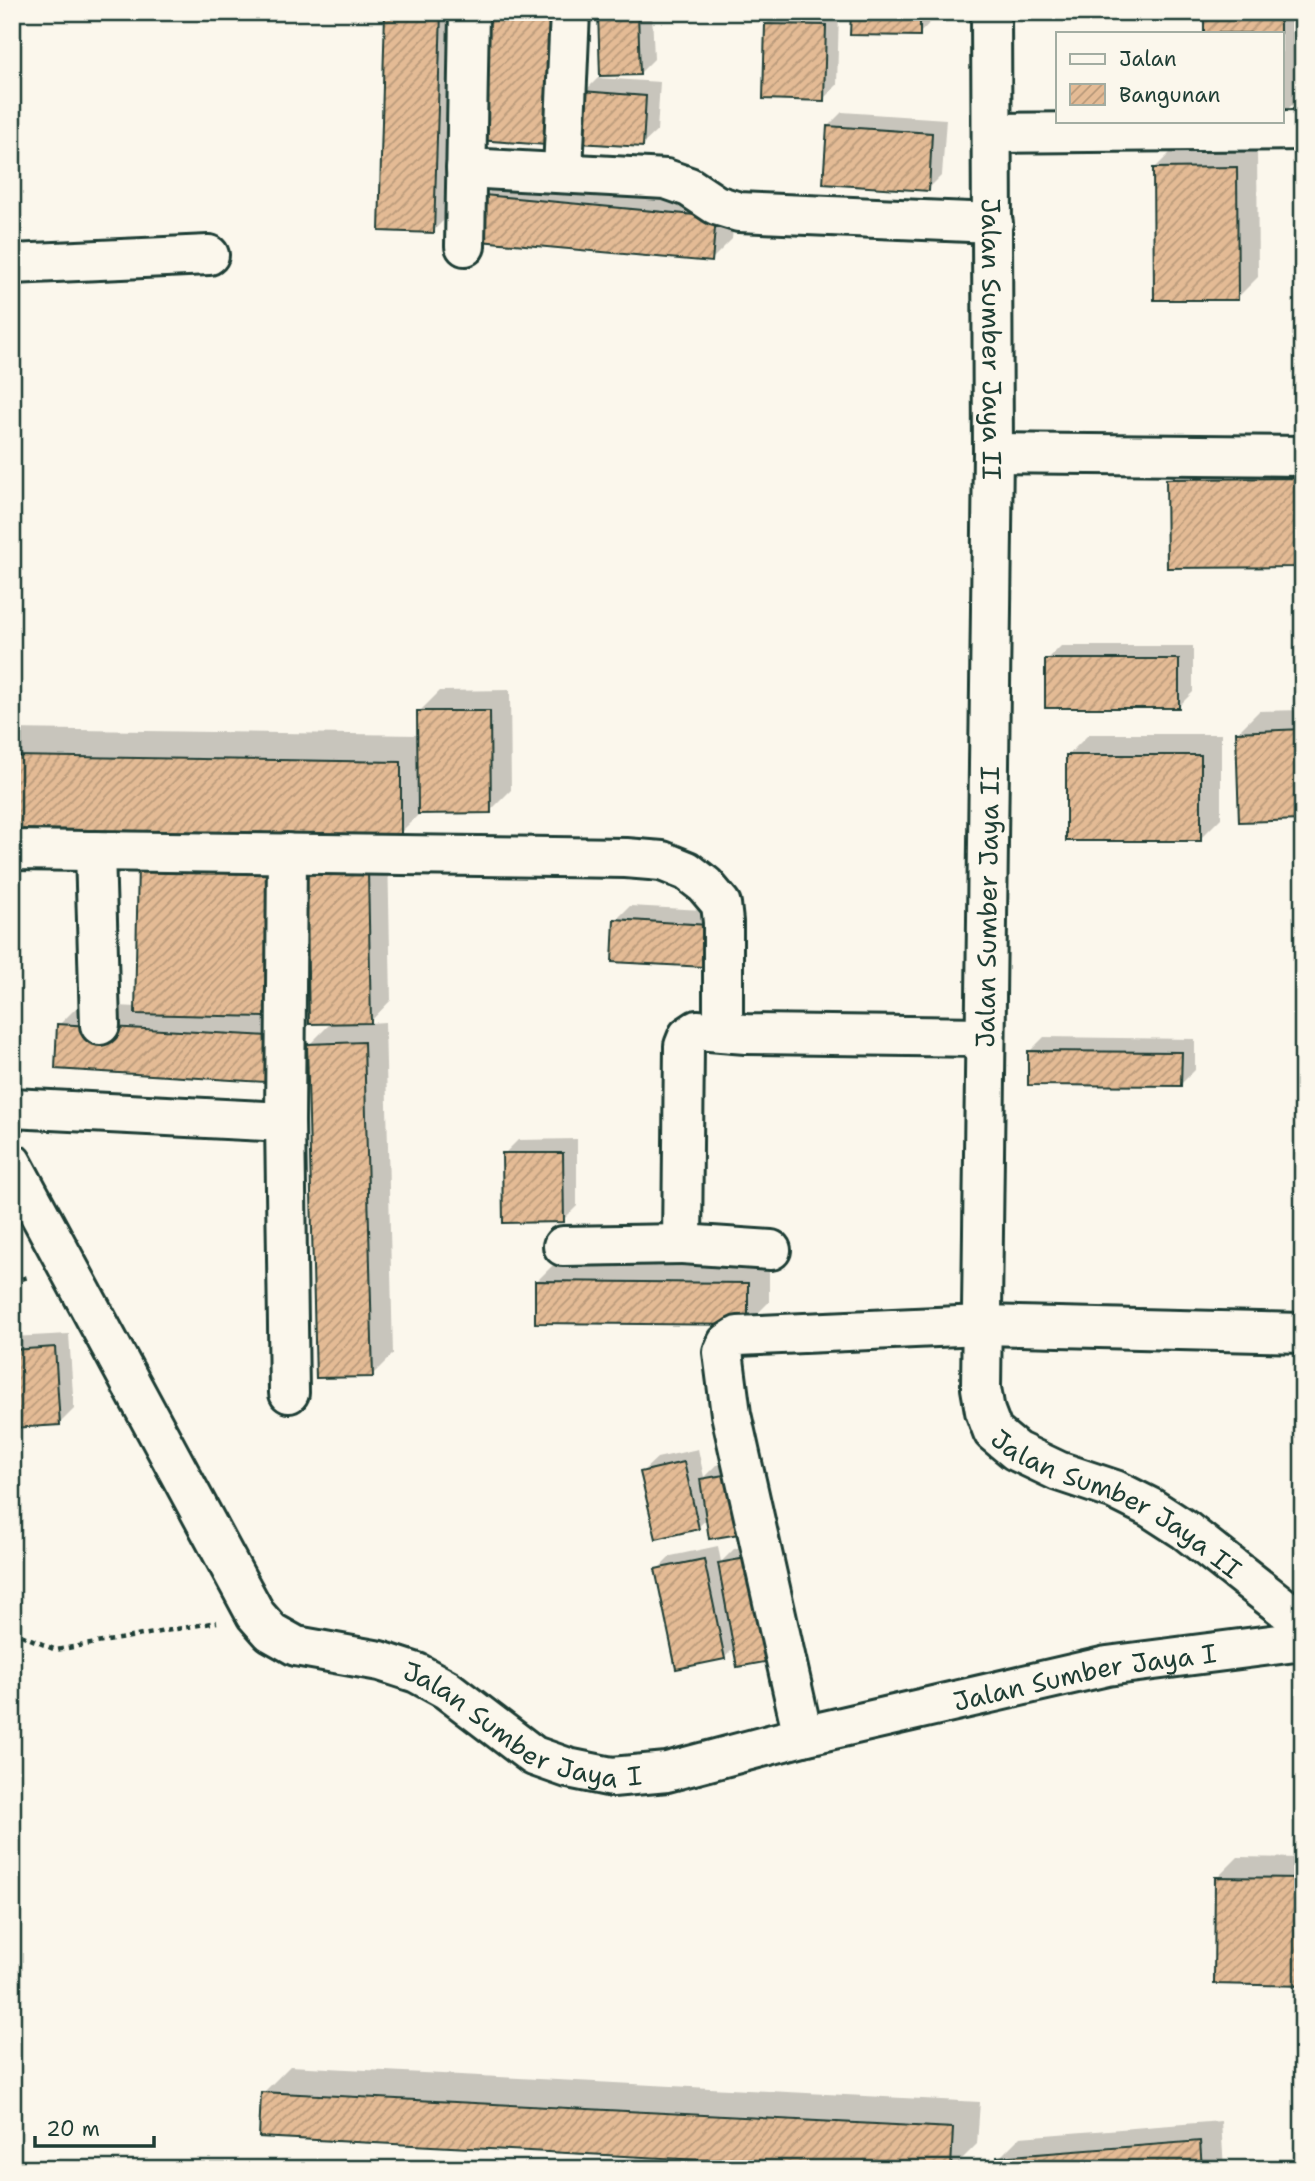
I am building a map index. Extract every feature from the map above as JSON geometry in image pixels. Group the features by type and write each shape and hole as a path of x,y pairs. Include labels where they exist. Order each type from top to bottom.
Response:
{"street":[{"path":"465,246 469,12"},
{"path":"564,172 570,12"},
{"name":"Jalan Sumber Jaya II","path":"991,12 993,453 981,1325 981,1388 985,1411 993,1432 1016,1451 1058,1471 1115,1490 1151,1508 1185,1530 1303,1623"},
{"path":"992,133 1303,130"},
{"path":"466,167 666,179 690,187 716,205 739,212 993,223"},
{"path":"12,264 209,255"},
{"path":"993,453 1303,456"},
{"path":"12,850 626,858 662,861 687,871 705,885 722,904 723,1032"},
{"path":"95,851 100,1025"},
{"path":"287,853 285,1122 289,1393"},
{"path":"682,1244 684,1046 688,1036 697,1030 746,1034 985,1037"},
{"path":"12,1108 285,1122"},
{"name":"Jalan Sumber Jaya I","path":"12,1163 256,1615 271,1632 296,1646 380,1661 417,1673 446,1689 534,1756 568,1768 612,1777 667,1772 803,1736 1107,1666 1303,1641"},
{"path":"564,1246 682,1244 771,1250"},
{"path":"803,1736 731,1414 723,1352 727,1343 738,1336 981,1325 1303,1333"}],"path":[{"path":"12,1631 56,1650 256,1615"}],"building":[{"path":"385,12 441,12 434,233 379,231"},
{"path":"486,12 554,12 546,145 478,140"},
{"path":"598,12 638,12 640,75 600,76"},
{"path":"851,12 920,12 920,36 850,35"},
{"path":"1204,12 1280,12 1280,32 1204,32"},
{"path":"765,24 826,25 824,101 763,99"},
{"path":"582,91 646,96 643,147 579,143"},
{"path":"827,126 932,133 929,191 823,184"},
{"path":"1237,167 1238,300 1154,300 1153,168"},
{"path":"484,195 716,217 712,262 480,241"},
{"path":"1303,478 1303,567 1167,568 1166,479"},
{"path":"1045,659 1179,659 1179,708 1045,708"},
{"path":"417,711 490,711 491,813 418,814"},
{"path":"1303,729 1303,820 1239,822 1236,732"},
{"path":"1066,755 1201,755 1201,841 1066,841"},
{"path":"12,756 401,762 401,835 12,829"},
{"path":"138,863 268,866 265,1017 135,1014"},
{"path":"306,871 368,871 371,1023 309,1024"},
{"path":"614,919 708,925 705,967 612,962"},
{"path":"57,1024 268,1036 265,1082 55,1069"},
{"path":"364,1042 373,1377 316,1378 307,1044"},
{"path":"1028,1051 1182,1052 1181,1086 1028,1085"},
{"path":"502,1153 563,1153 564,1222 503,1223"},
{"path":"535,1281 748,1283 748,1325 535,1323"},
{"path":"55,1347 60,1425 12,1428 12,1350"},
{"path":"684,1462 699,1529 656,1539 640,1472"},
{"path":"736,1473 745,1533 709,1539 700,1479"},
{"path":"752,1557 770,1661 737,1667 718,1563"},
{"path":"704,1559 725,1659 676,1669 655,1569"},
{"path":"1215,1877 1303,1878 1303,1986 1214,1984"},
{"path":"261,2092 953,2128 951,2169 871,2169 259,2137"},
{"path":"1200,2141 1202,2169 998,2169 997,2157"}]}
